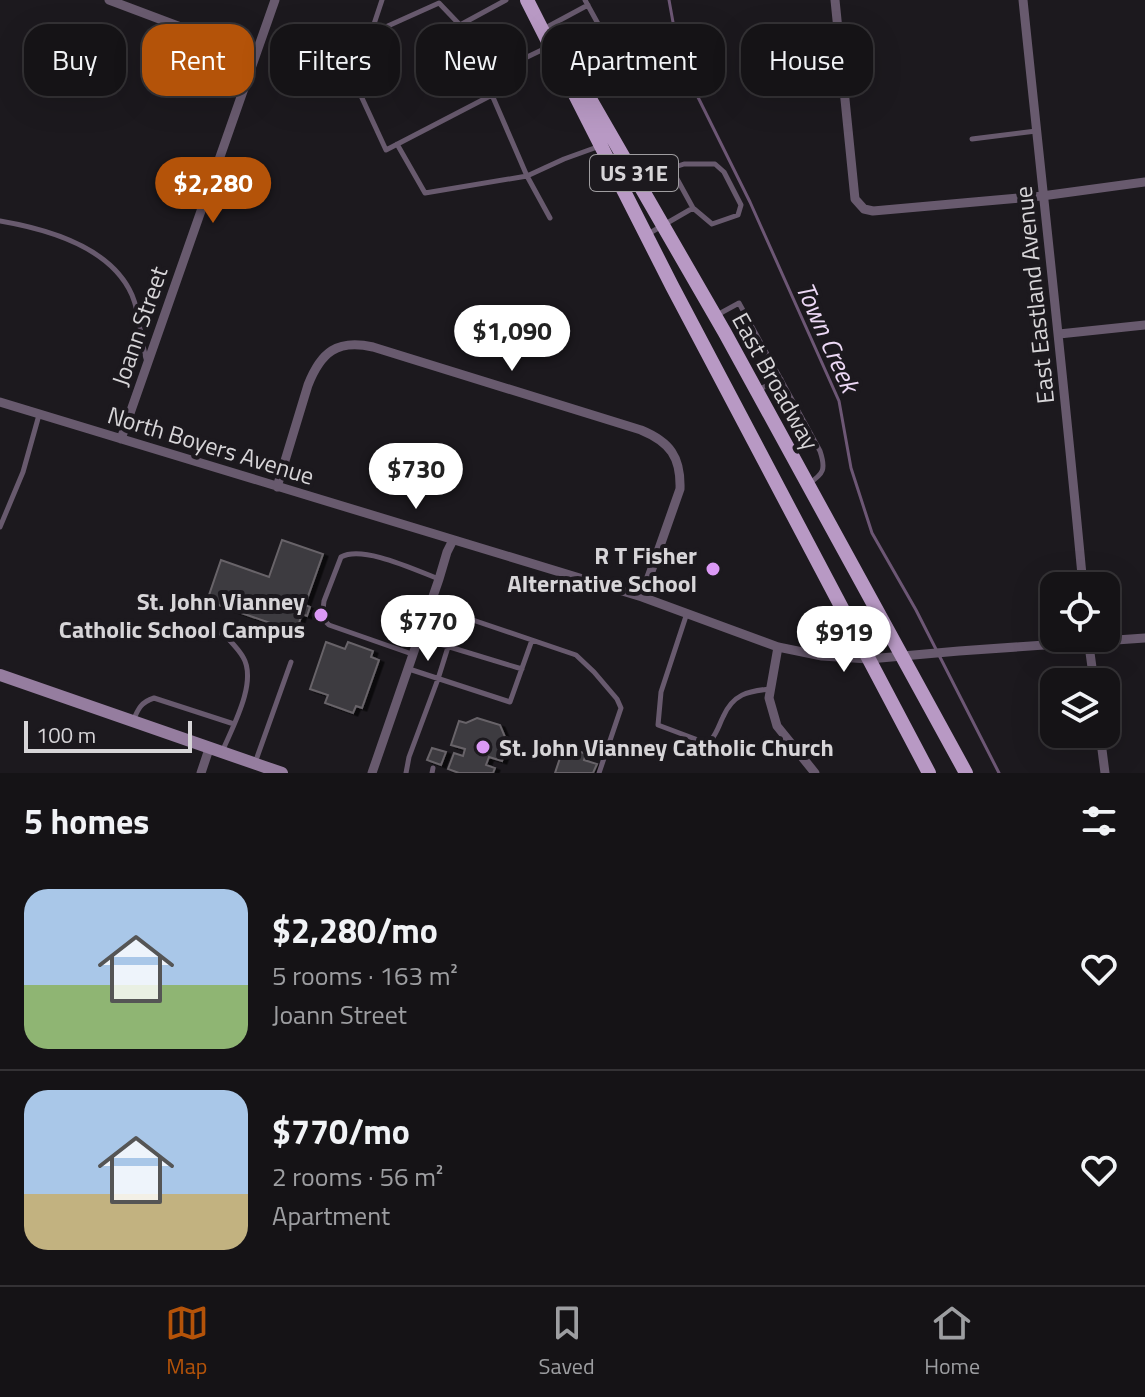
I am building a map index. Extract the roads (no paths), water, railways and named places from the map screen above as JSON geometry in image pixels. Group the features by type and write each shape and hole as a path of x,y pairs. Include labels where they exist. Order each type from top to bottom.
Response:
{"main road":[{"name":"East Broadway","path":"527,0 545,24"},
{"name":"East Broadway","path":"579,96 646,235 929,773"},
{"name":"East Broadway","path":"589,96 757,391 966,773"},
{"path":"0,675 282,773"}],"street":[{"path":"109,0 255,55"},
{"name":"Joann Street","path":"121,439 275,0"},
{"path":"835,0 855,199 864,209 873,211 1042,196 1145,182"},
{"name":"East Eastland Avenue","path":"1023,0 1082,572"},
{"path":"1059,334 1145,325"},
{"path":"277,487 308,385 321,358 333,349 346,345 373,347 641,430 668,445 677,462 680,489 642,597"},
{"name":"North Boyers Avenue","path":"0,402 642,597 778,647 822,656 869,659 1040,644"},
{"path":"372,773 453,540"},
{"name":"North Boyers Avenue","path":"1120,639 1145,638"},
{"path":"778,647 769,698 777,726 815,773"},
{"path":"1102,748 1105,773"},
{"path":"201,773 215,751"}],"lane":[{"path":"374,24 382,0"},
{"path":"462,24 506,0"},
{"path":"391,24 437,2 459,24"},
{"path":"543,21 586,2 598,24"},
{"path":"361,96 386,150 490,96"},
{"path":"492,96 527,176 550,218"},
{"path":"972,139 1036,131"},
{"path":"397,144 425,193 527,176 601,146"},
{"path":"638,180 671,168 684,164 715,164 724,172 741,205 738,215 712,224 693,208 671,168"},
{"path":"646,235 693,208"},
{"path":"0,221 26,225 64,239 105,260 126,283 133,297 148,363"},
{"path":"715,316 739,303 820,451 823,459 821,476 808,484"},
{"path":"757,391 781,379"},
{"path":"0,527 23,472 39,414"},
{"path":"413,654 329,625 322,618 324,601 341,557 349,552 375,556 439,579"},
{"path":"687,613 661,692 658,725 698,740 711,740 725,712 738,697 747,691 771,689"},
{"path":"406,773 458,615 576,655 594,672 621,708 599,773"},
{"path":"209,632 223,633 244,658 249,675 234,724 215,751"},
{"path":"419,637 522,669"},
{"path":"408,669 510,702 532,640"},
{"path":"255,764 291,662"},
{"path":"132,722 145,701 154,698 234,724"}],"waterway":[{"name":"Town Creek","path":"669,0 680,61 750,202 839,401 851,468 872,533 916,610 999,773"}],"place":[{"name":"R T Fisher Alternative School","path":"713,569"},
{"name":"St. John Vianney Catholic School Campus","path":"321,615"},
{"name":"St. John Vianney Catholic Church","path":"483,747"}]}
